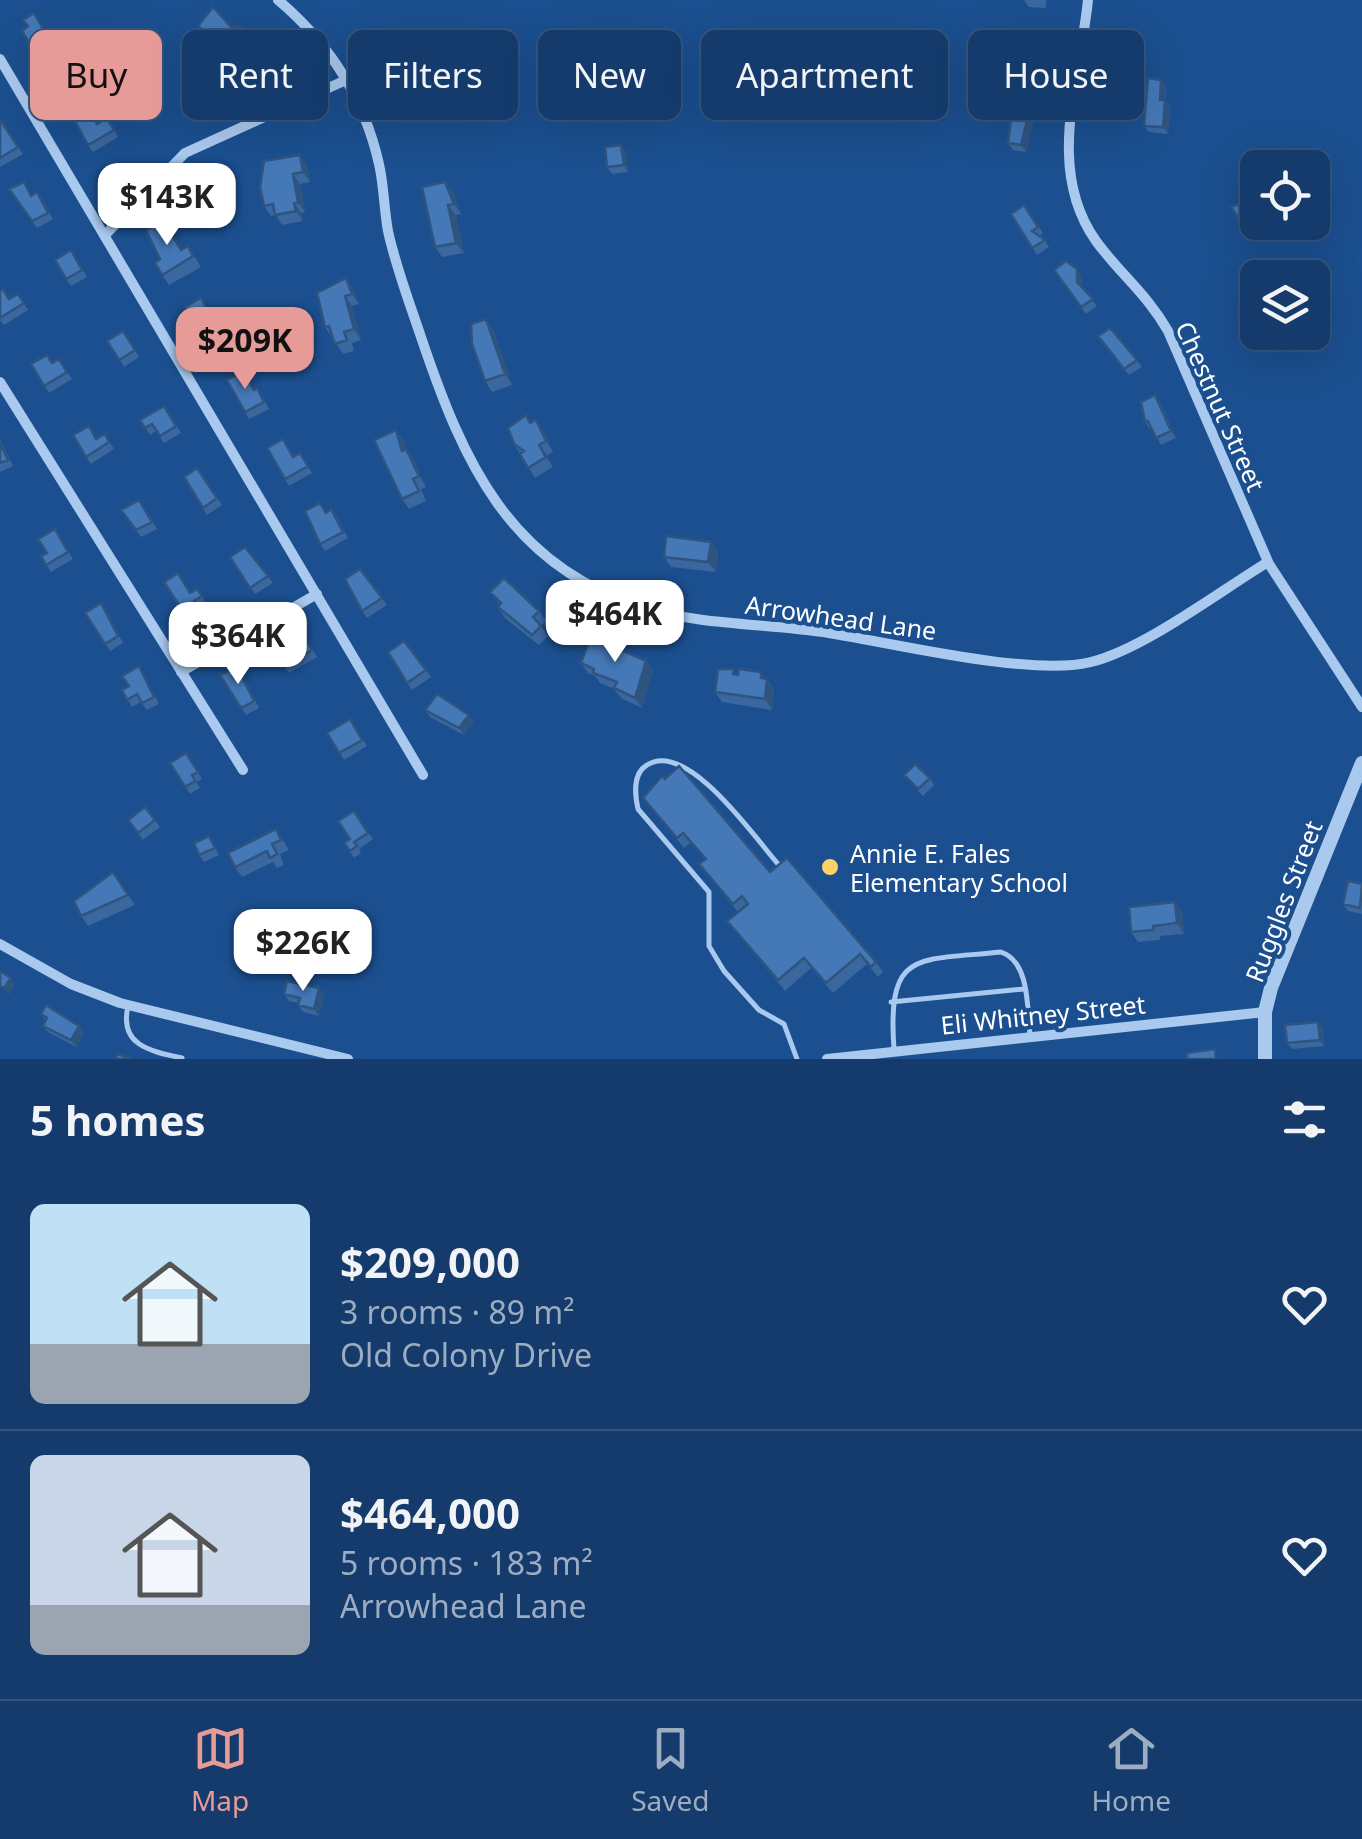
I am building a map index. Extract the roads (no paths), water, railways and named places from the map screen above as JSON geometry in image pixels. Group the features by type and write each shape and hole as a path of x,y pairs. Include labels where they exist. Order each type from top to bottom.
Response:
{"street":[{"name":"Arrowhead Lane","path":"278,0 316,35 346,80 366,120 378,164 388,232 467,459 485,490 525,537 596,588 680,616 800,628 954,654 1075,665 1116,653 1268,562"},
{"name":"Chestnut Street","path":"1088,0 1075,78 1068,164 1079,212 1117,267 1149,297 1168,331 1268,562 1362,707"},
{"path":"0,59 423,775"},
{"path":"105,235 185,153 346,80"},
{"path":"0,382 242,770"},
{"path":"182,672 317,594"},
{"name":"Ruggles Street","path":"1265,1059 1265,1012 1362,763"},
{"path":"0,944 70,984 128,1006 348,1059"},
{"name":"Eli Whitney Street","path":"826,1059 1030,1034 1265,1012"}],"lane":[{"path":"778,864 702,778 685,766 662,761 646,765 638,776 634,793 638,809 710,892 709,946 716,959 758,1010 784,1024 797,1059"},
{"path":"894,1050 891,1002 903,975 924,960 1001,952 1019,964 1030,1034"},
{"path":"891,1002 1024,990"},
{"path":"128,1006 124,1025 130,1038 151,1051 182,1058"}],"place":[{"name":"Annie E. Fales Elementary School","path":"830,867"}]}
